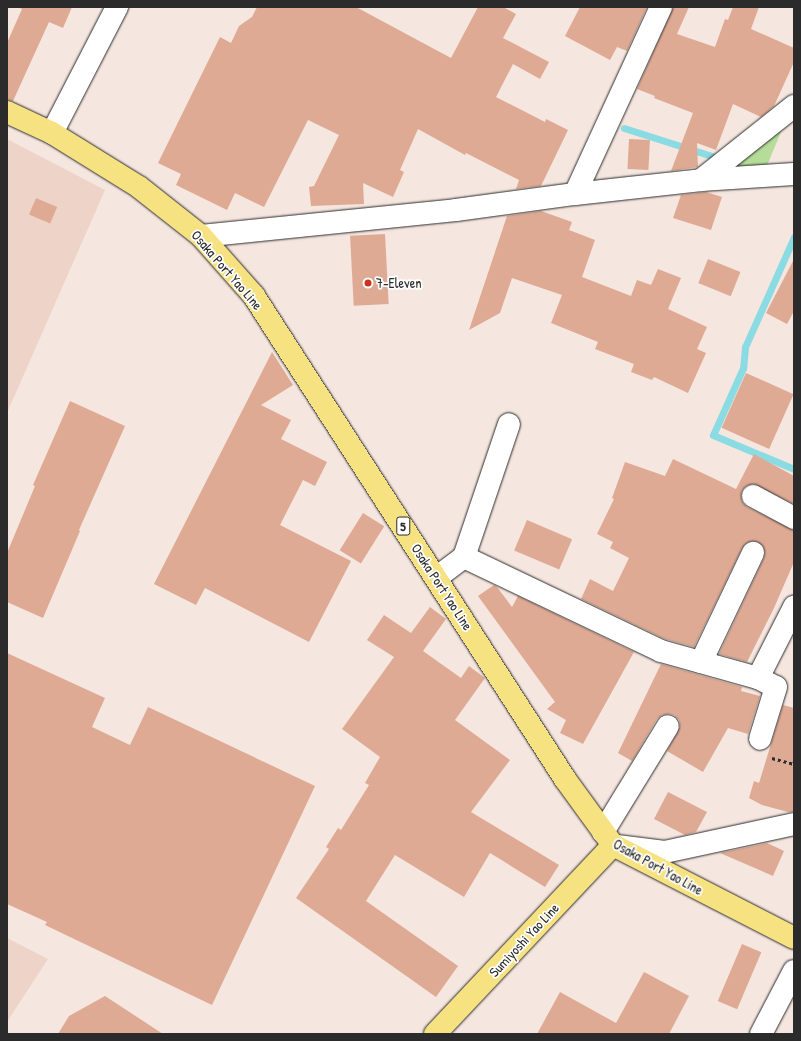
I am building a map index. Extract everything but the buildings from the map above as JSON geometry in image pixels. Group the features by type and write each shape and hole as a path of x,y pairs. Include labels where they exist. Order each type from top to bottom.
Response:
{"main road":[{"name":"Osaka Port Yao Line","path":"7,112 52,133 140,186 201,236 254,296 565,779 608,838 794,938"},
{"name":"Sumiyoshi Yao Line","path":"435,1034 608,838"}],"street":[{"path":"52,133 118,7"},
{"path":"574,194 661,7"},
{"path":"701,180 794,106"},
{"path":"201,236 456,210 574,194 701,180 794,174"},
{"path":"436,578 464,557 509,424"},
{"path":"753,496 794,518"},
{"path":"701,662 753,553"},
{"path":"464,557 661,650 758,678 776,687 760,740"},
{"path":"758,678 794,606"},
{"path":"668,726 608,838 665,852 794,824"},
{"path":"761,1034 794,971"}],"shaded area":[{"path":"7,139 105,190 7,413"},
{"path":"7,938 48,959 7,1022"}],"green space":[{"path":"783,127 766,168 731,169"}],"waterway":[{"path":"624,128 721,159"},
{"path":"794,237 745,347 743,368 713,435 794,469"}],"place":[{"name":"7-Eleven","path":"368,283"}]}
